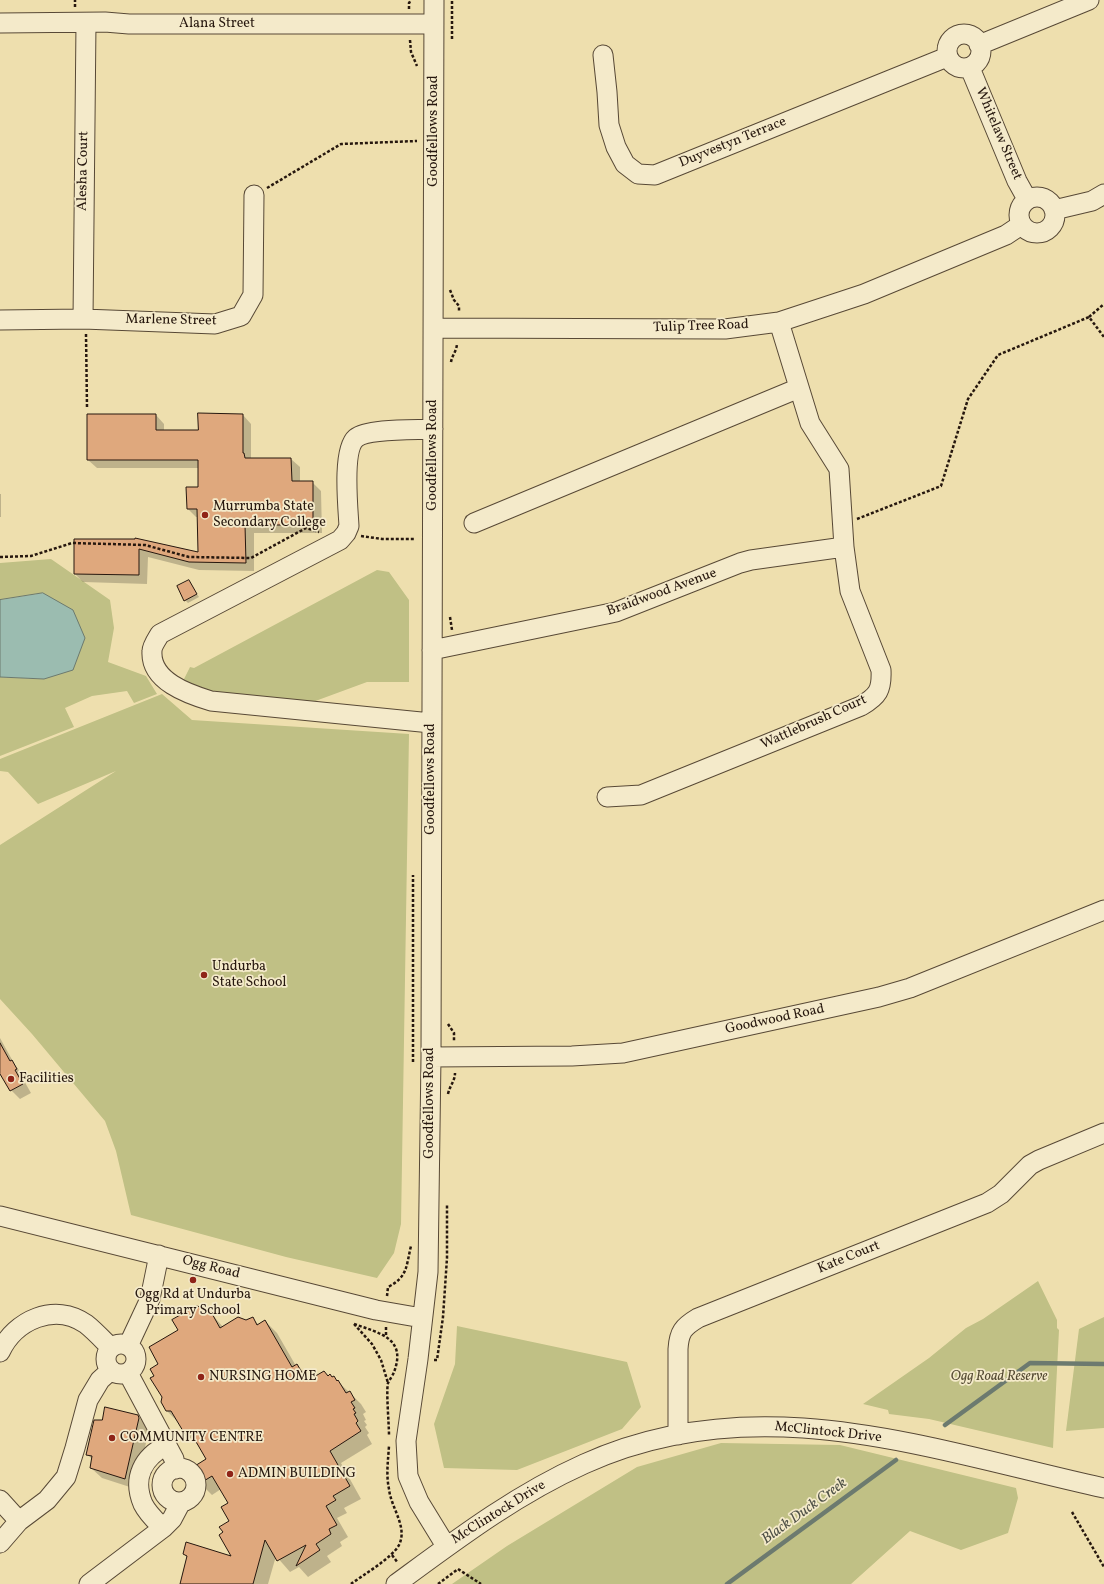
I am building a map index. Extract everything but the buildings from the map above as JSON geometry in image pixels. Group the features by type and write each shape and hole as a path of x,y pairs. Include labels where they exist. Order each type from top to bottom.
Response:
{"street":[{"name":"Goodfellows Road","path":"434,0 431,1057 428,1272 418,1359 406,1441 408,1476 419,1502 446,1546"},
{"path":"979,45 1089,0"},
{"name":"Alana Street","path":"0,23 105,22 129,24 434,24"},
{"name":"Alesha Court","path":"83,319 86,23"},
{"path":"962,34 974,37 981,50 976,64 970,68 964,69 955,66 947,57 947,46 950,41 962,34"},
{"name":"Duyvestyn Terrace","path":"603,55 609,125 616,148 625,164 638,174 655,175 947,57"},
{"name":"Whitelaw Street","path":"970,68 1017,181 1027,199"},
{"path":"1054,210 1092,201 1104,194"},
{"name":"Marlene Street","path":"0,320 83,319 215,324 241,316 253,295 254,195"},
{"path":"1032,197 1044,198 1054,210 1054,222 1046,231 1035,234 1029,232 1020,224 1018,213 1027,199 1032,197"},
{"name":"Tulip Tree Road","path":"434,328 725,329 779,322 864,294 1006,235 1020,224"},
{"name":"Wattlebrush Court","path":"607,797 641,795 861,706 870,701 878,693 882,682 881,670 852,600 844,547 839,469 810,423 779,322"},
{"path":"474,523 799,388"},
{"path":"431,723 211,701 191,695 171,684 155,669 152,650 160,634 340,540 346,533 349,526 347,478 350,448 356,438 367,433 374,432 433,429"},
{"name":"Braidwood Avenue","path":"432,650 616,612 751,560 844,547"},
{"name":"Goodwood Road","path":"431,1057 572,1056 622,1052 872,999 910,988 1104,910"},
{"name":"Kate Court","path":"678,1435 678,1349 679,1337 686,1325 698,1318 987,1203 1001,1194 1030,1165 1035,1162 1104,1133"},
{"name":"Ogg Road","path":"0,1216 387,1312 422,1318"},
{"path":"89,1584 163,1528 172,1519 182,1502 170,1500 166,1496 162,1485 166,1474 176,1469 174,1459 119,1371 107,1364 106,1359 106,1354 120,1347 150,1299 159,1255"},
{"path":"0,1352 8,1339 31,1319 39,1316 52,1315 66,1316 85,1324 120,1347 134,1351 137,1361 132,1370 119,1371 100,1380 88,1400 66,1477 47,1500 19,1521 0,1543"},
{"name":"McClintock Drive","path":"396,1584 446,1546 526,1493 585,1463 633,1445 678,1435 735,1427 796,1426 846,1432 925,1445 1104,1488"},
{"path":"163,1528 150,1515 143,1504 139,1488 140,1475 145,1461 156,1451 166,1446"},
{"path":"0,1500 19,1521"}],"path":[{"path":"411,0 409,3 411,52 417,67"},
{"path":"254,195 341,144 417,141 417,134"},
{"path":"842,525 941,486 968,399 998,355 1089,317 1104,304"},
{"path":"1089,317 1104,337"},
{"path":"83,319 86,335 87,407"},
{"path":"0,556 31,556 72,543 145,545 189,557 251,558 306,528 321,533"},
{"path":"346,533 382,539 415,540 415,532"},
{"path":"413,1067 414,874"},
{"path":"386,1335 388,1287 395,1284 403,1276 412,1239"},
{"path":"351,1584 392,1554 399,1545 401,1534 400,1523 393,1507 389,1490 387,1467 389,1442 388,1384 381,1360 372,1344 354,1324 386,1335 395,1344 398,1356 394,1371 388,1384"},
{"path":"1072,1512 1104,1567"},
{"path":"438,1584 458,1569 481,1584"}],"green space":[{"path":"51,559 110,600 114,628 108,662 146,676 157,694 134,703 127,691 92,696 65,708 74,727 0,756 0,677 44,679 43,593 0,600 0,563"},
{"path":"377,570 389,572 409,600 409,682 367,682 310,703 209,694 183,681 190,667 194,668"},
{"name":"Undurba State School","path":"162,694 192,720 409,734 401,1224 394,1253 377,1278 286,1257 131,1215 116,1151 105,1121 32,1034 0,999 0,845 116,771 38,804 8,772 0,771 0,759"},
{"name":"Ogg Road Reserve","path":"1038,1281 1057,1320 1057,1328 1059,1330 1053,1448 929,1419 889,1414 888,1410 863,1404 929,1358 966,1328 983,1319"},
{"path":"1104,1317 1104,1428 1066,1431 1079,1329"},
{"path":"457,1326 627,1362 641,1407 622,1429 517,1470 444,1468 434,1424 455,1364"},
{"path":"721,1443 840,1445 1016,1488 1018,1498 1008,1533 961,1550 910,1531 851,1584 452,1584 507,1546 637,1467"}],"water":[{"path":"43,593 73,610 85,638 73,670 44,679 0,677 0,600"}],"waterway":[{"name":"Black Duck Creek","path":"945,1425 1030,1363 1104,1364"},
{"name":"Black Duck Creek","path":"727,1584 896,1460"}],"place":[{"name":"Murrumba State Secondary College","path":"205,515"},
{"name":"Undurba State School","path":"204,975"},
{"name":"Facilities","path":"11,1079"},
{"name":"Ogg Rd at Undurba Primary School","path":"193,1280"},
{"name":"NURSING HOME","path":"201,1377"},
{"name":"COMMUNITY CENTRE","path":"112,1438"},
{"name":"ADMIN BUILDING","path":"230,1474"}]}
